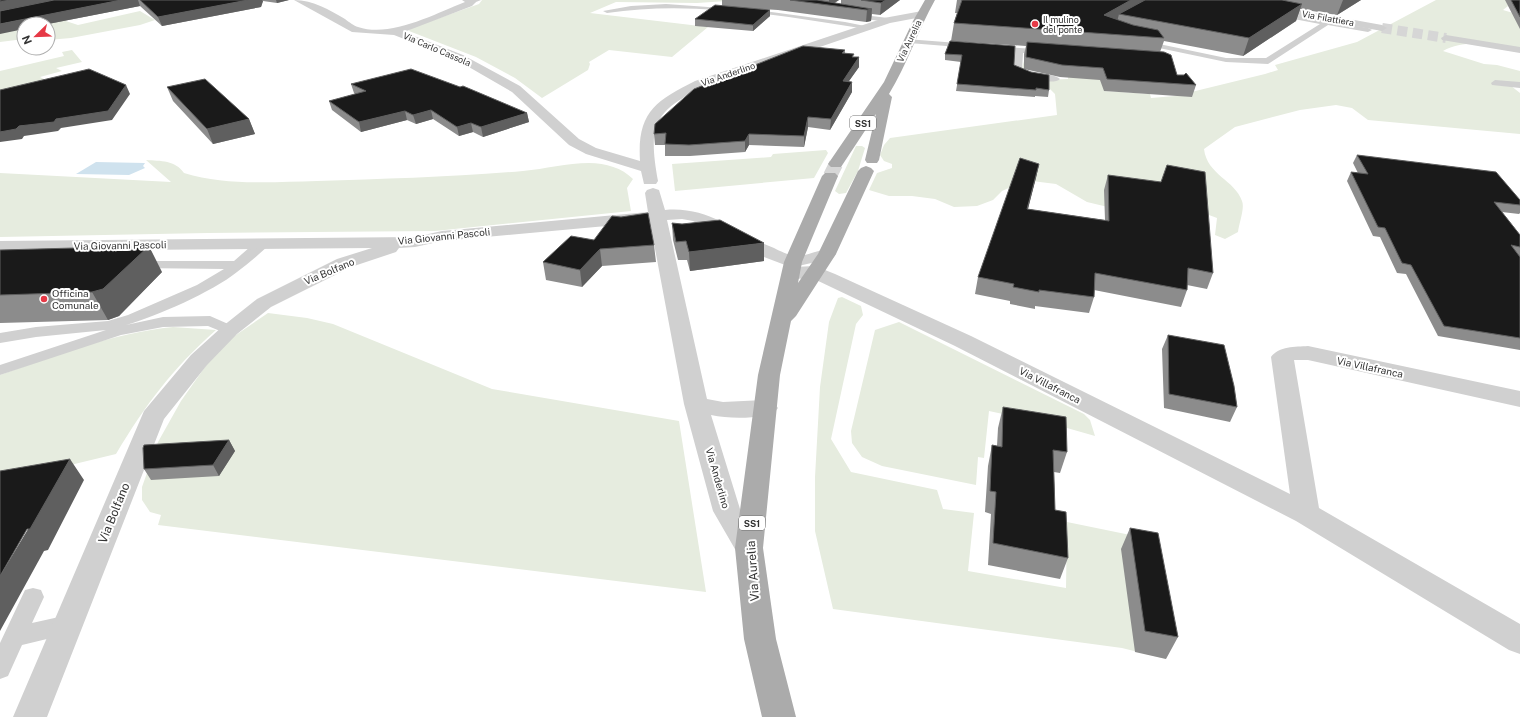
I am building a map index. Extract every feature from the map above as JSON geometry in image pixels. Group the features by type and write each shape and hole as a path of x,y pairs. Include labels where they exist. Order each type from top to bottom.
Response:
{"main road":[{"name":"Via Aurelia","path":"791,268 833,170 890,82 930,0"},
{"name":"Via Aurelia","path":"821,263 869,166 890,82"},
{"name":"SS1","path":"779,327 821,263"},
{"name":"SS1","path":"779,327 791,268"},
{"name":"Via Aurelia","path":"779,327 769,375 749,548 760,639 780,717"}],"street":[{"name":"Via Carlo Cassola","path":"299,0 322,10 356,30 369,32 396,32 402,36 460,57 516,89 574,142 591,151 647,168"},
{"path":"396,32 469,4 472,1"},
{"name":"Via Filattiera","path":"1222,1 1382,28"},
{"name":"Via Anderlino","path":"749,548 727,511 696,404 647,168 648,134 654,114 674,97 699,84 888,20 922,14"},
{"path":"1446,38 1520,50"},
{"name":"Via Giovanni Pascoli","path":"0,246 415,242 442,236 682,214 698,217 762,250 791,268"},
{"name":"Via Bolfano","path":"30,717 153,417 198,360 230,330 264,303 344,263 415,242"},
{"name":"Via Villafranca","path":"791,268 821,263 963,341 1306,514 1520,640"},
{"name":"Via Villafranca","path":"1306,514 1282,357 1289,354 1308,353 1520,399"},
{"path":"696,404 723,410 766,408"}],"lane":[{"path":"1222,1 1368,30"},
{"path":"607,11 635,6 702,8 752,12 866,27"},
{"path":"692,16 702,8"},
{"path":"841,13 888,20"},
{"path":"814,28 839,23"},
{"path":"1129,40 1226,60 1268,61 1327,23"},
{"path":"909,41 1056,53"},
{"path":"1018,50 1018,70 1029,76 1056,79"},
{"path":"1495,83 1520,85"},
{"path":"0,338 36,332 109,325 133,318 202,288 238,265 262,243"},
{"path":"121,264 238,265"},
{"path":"0,370 118,331 163,322 210,321 230,330"},
{"path":"0,668 33,597"},
{"path":"14,637 68,625"}],"shaded area":[{"path":"482,0 742,0 697,3 616,2 590,13 708,27 672,57 609,50 589,62 590,64 588,70 542,98 515,78 476,57 409,31 411,28 479,4"},
{"path":"1436,0 1506,0 1508,6 1503,10 1520,15 1520,48 1471,44 1452,47 1443,51 1484,64 1497,65 1520,71 1520,83 1506,82 1520,93 1520,134 1368,120 1352,108 1336,105 1300,110 1235,127 1204,149 1206,158 1210,165 1234,188 1243,204 1238,232 1225,239 1215,235 1217,218 1193,209 1112,208 1087,202 1056,184 1032,181 1015,185 1002,191 993,200 977,206 954,207 935,199 912,196 889,196 869,190 877,173 892,168 892,164 884,161 880,155 884,145 890,138 1057,115 1055,94 1041,80 1068,79 1068,72 1024,69 1022,68 1024,61 1156,61 1104,91 1150,94 1151,98 1175,96 1265,74 1278,70 1275,65 1357,42"},
{"path":"32,10 50,16 16,16 16,40 0,42 0,17"},
{"path":"140,11 155,20 140,25 71,38 56,39 56,18 78,25"},
{"path":"72,50 82,62 56,68 62,71 40,77 55,85 0,109 0,71 64,56 62,52"},
{"path":"856,146 862,146 865,148 858,171 846,193 839,194 835,191"},
{"path":"826,150 828,153 814,178 675,191 672,164 771,157 773,154"},
{"path":"146,160 172,163 184,173 233,182 284,182 446,176 523,171 581,163 595,163 619,169 633,179 627,188 631,211 435,231 0,237 0,173 171,182"},
{"path":"842,297 861,306 863,315 856,324 831,439 851,472 937,490 943,509 974,513 968,571 1066,588 1067,522 1145,538 1166,659 1122,648 833,609 815,531 815,477 820,387 829,322 838,298"},
{"path":"268,313 307,318 333,324 492,389 679,421 706,592 158,525 161,515 150,512 142,500 142,487 158,442 181,401 212,357 233,337"},
{"path":"899,322 1084,414 1090,420 1095,436 1067,428 989,411 984,458 978,457 976,485 882,466 862,457 852,443 851,431 875,330"},
{"path":"173,327 216,330 200,344 173,373 149,403 116,454 0,482 0,375 85,346 129,334"}],"water":[{"path":"96,162 145,163 143,166 145,168 129,175 76,174"}],"building":[{"path":"54,0 121,0 40,16 16,16 16,21 0,24 0,11"},
{"path":"140,0 248,0 158,17"},
{"path":"790,0 817,0 872,9 867,10"},
{"path":"861,0 886,0 881,3"},
{"path":"962,0 1131,0 1104,15 1133,25 1158,30 1164,38 954,23"},
{"path":"1145,0 1282,0 1302,4 1249,38 1119,14"},
{"path":"1511,0 1520,0 1520,17"},
{"path":"715,5 770,10 753,25 695,19"},
{"path":"950,41 1015,46 1014,65 1031,72 1049,75 1049,90 957,84 962,55 945,54"},
{"path":"1027,42 1164,52 1171,55 1177,75 1184,75 1186,73 1196,85 1107,79 1103,68 1062,65 1026,57"},
{"path":"803,46 845,50 842,53 854,54 852,57 859,57 843,81 852,82 831,119 808,117 804,136 749,134 745,141 689,145 665,144 666,133 654,134 655,124 694,89"},
{"path":"89,69 126,85 108,111 56,119 54,122 19,126 16,129 0,132 0,90"},
{"path":"411,69 460,87 463,86 527,113 481,127 471,123 457,127 431,110 413,115 405,111 359,122 329,101 366,91 351,84"},
{"path":"205,79 249,119 207,129 167,87"},
{"path":"1357,155 1496,172 1520,200 1520,205 1494,202 1520,235 1520,247 1511,245 1520,257 1520,338 1444,326 1411,265 1402,263 1385,228 1378,227 1351,172 1368,174"},
{"path":"1020,158 1039,164 1027,209 1109,221 1108,175 1161,182 1167,165 1205,172 1213,273 1188,268 1187,290 1095,273 1094,297 1039,290 1039,292 1013,287 1014,284 978,277"},
{"path":"648,213 654,245 600,249 580,270 543,262 571,236 594,240 612,216 621,217"},
{"path":"720,220 764,243 689,252 686,241 676,242 672,223 682,224"},
{"path":"149,246 103,289 92,292 0,295 0,250"},
{"path":"1168,335 1224,345 1234,386 1237,407 1169,394"},
{"path":"1003,407 1066,417 1067,452 1053,450 1055,510 1066,512 1068,558 993,543 996,492 990,491 992,445 1002,447"},
{"path":"229,440 213,465 144,469 144,445"},
{"path":"70,459 30,529 27,529 0,576 0,471"},
{"path":"1130,528 1158,533 1178,637 1145,631"}],"tunnel":[{"path":"1382,28 1446,38"},
{"path":"830,176 836,164"}],"place":[{"name":"Il mulino del ponte","path":"1035,24"},
{"name":"Officina Comunale","path":"44,299"}]}
